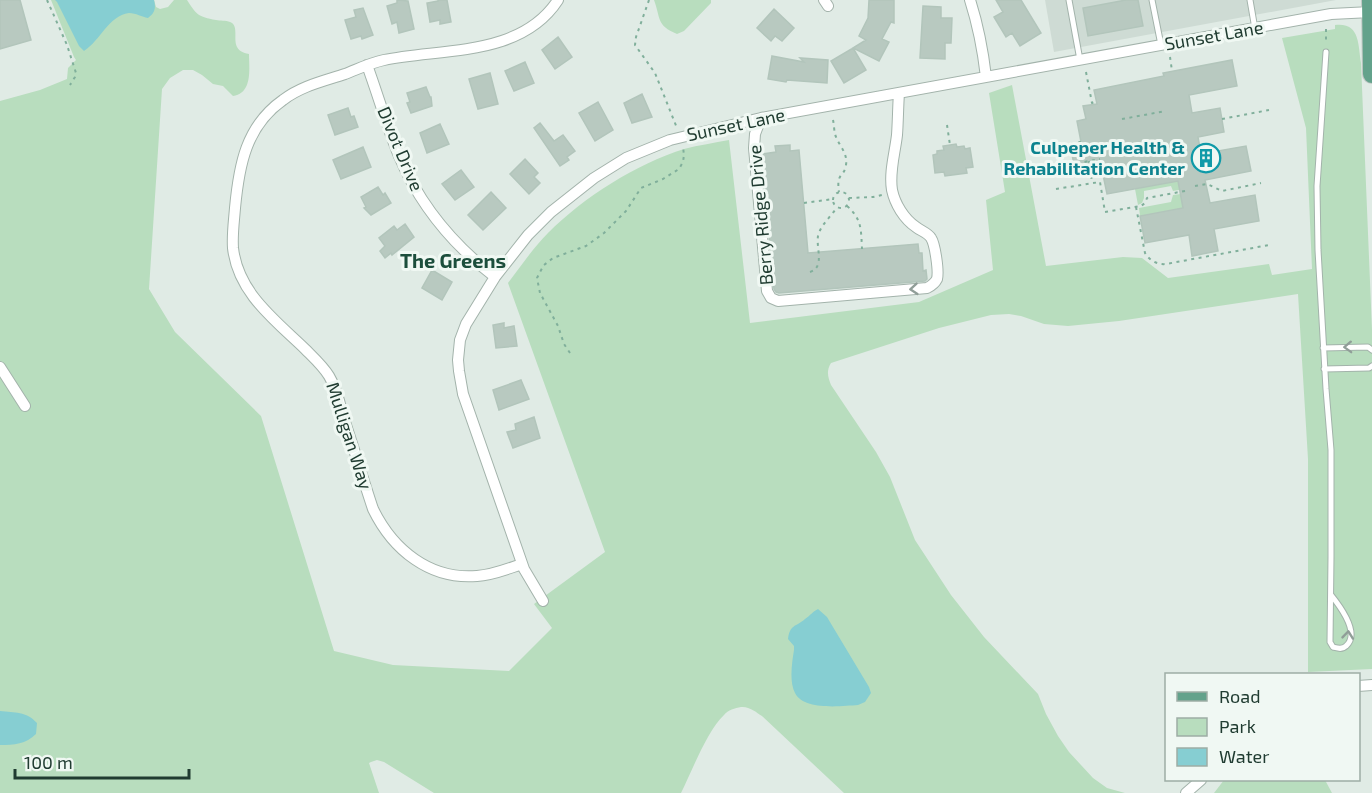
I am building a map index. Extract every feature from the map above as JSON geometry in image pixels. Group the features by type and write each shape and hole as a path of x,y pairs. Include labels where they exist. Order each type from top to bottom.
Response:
{"main road":[{"path":"1371,6 1372,74"}],"street":[{"name":"Mulligan Way","path":"522,564 483,575 455,575 426,566 394,542 381,526 373,509 329,375 259,305 238,271 233,245 238,179 245,150 258,125 274,106 294,92 384,60 487,45 510,38 536,23 551,10 558,0"},
{"path":"970,0 987,77"},
{"name":"Sunset Lane","path":"543,601 522,564 468,411 459,371 459,352 462,332 470,315 495,277 533,230 579,189 626,158 680,137 761,118 1371,6"},
{"name":"Divot Drive","path":"367,65 399,154 416,189 448,234 495,277"},
{"name":"Berry Ridge Drive","path":"761,118 756,127 754,148 767,291 771,298 778,301 927,288 937,278 933,241 929,235 906,218 897,205 893,192 891,178 897,134 899,93"},
{"path":"0,367 25,406"},
{"path":"1186,793 1201,781"}],"lane":[{"path":"1069,0 1080,60"},
{"path":"1152,0 1161,45"},
{"path":"1250,0 1255,28"},
{"path":"1326,52 1317,186 1318,250 1331,450 1330,642 1333,647 1339,649 1348,643 1350,627 1345,615 1331,595"},
{"path":"1323,348 1368,347 1372,350"},
{"path":"1324,369 1369,368 1372,366"}],"path":[{"path":"47,0 76,73 70,85"},
{"path":"570,353 540,293 537,278 544,265 553,258 586,246 595,240 620,219 642,187 663,179 681,167 684,155 672,114 655,73 635,45 649,0"},
{"path":"1326,29 1326,52"},
{"path":"1170,57 1172,71"},
{"path":"1086,72 1092,103 1096,102"},
{"path":"1222,119 1269,110"},
{"path":"1122,119 1166,111"},
{"path":"833,120 836,137 843,147 846,164 838,180 839,192"},
{"path":"946,124 950,145"},
{"path":"1049,148 1080,142 1084,162 1100,159"},
{"path":"1129,155 1173,148"},
{"path":"1089,161 1093,183"},
{"path":"1056,189 1100,182 1106,212 1142,205 1147,198 1185,191"},
{"path":"1195,186 1207,184 1222,191 1261,183"},
{"path":"833,200 839,192 844,192 849,198"},
{"path":"849,198 877,196"},
{"path":"847,206 849,198"},
{"path":"804,203 833,200"},
{"path":"833,200 837,207 847,206"},
{"path":"847,206 859,220 862,249"},
{"path":"810,272 815,270 819,263 817,243 820,231 837,207"},
{"path":"1136,207 1145,253 1149,259 1158,264 1269,245"}],"shaded area":[{"path":"1045,0 1336,0 1054,52"}],"green space":[{"path":"51,0 154,0 156,7 160,9 168,7 174,0 187,0 195,12 201,16 228,21 234,25 238,48 249,54 249,73 244,90 233,96 223,86 213,84 193,70 183,70 170,78 162,89 149,289 175,332 261,416 334,651 393,665 509,671 552,628 534,604 605,552 508,283 543,239 578,207 612,183 666,155 729,140 750,323 919,302 993,270 986,200 1005,192 989,93 1012,85 1046,266 1123,257 1142,258 1168,278 1269,264 1272,275 1312,269 1306,128 1282,38 1335,29 1335,25 1349,27 1358,42 1361,63 1372,330 1372,669 1308,672 1308,459 1298,294 1119,321 1068,326 1044,324 1009,314 991,315 939,328 831,363 828,371 829,379 876,452 890,477 915,540 951,595 984,637 1038,694 1046,714 1069,752 1093,778 1107,788 1125,793 844,793 762,716 744,707 726,713 718,722 706,741 681,793 434,793 377,760 369,763 379,793 0,793 0,101 40,90 67,79 68,68 76,60"},
{"path":"654,0 711,0 711,3 684,31 677,34 662,24"},
{"path":"1183,180 1184,189 1173,191 1171,186 1144,191 1142,203 1138,205 1135,189"},
{"path":"1181,194 1183,208 1140,216 1139,208 1171,202 1173,195"},
{"path":"1223,781 1326,781 1332,793 1214,793"}],"water":[{"path":"55,0 154,0 155,8 148,18 129,13 122,15 110,23 84,51 79,46"},
{"path":"818,609 827,617 869,687 871,693 865,702 843,706 815,705 806,703 795,693 792,678 794,646 788,639 789,634 794,626"},
{"path":"0,711 29,716 37,723 36,734 20,743 0,745"}],"building":[{"path":"0,0 20,0 31,40 0,49"},
{"path":"397,0 408,1 414,29 399,33 397,22 392,24 387,6 397,3"},
{"path":"447,0 451,22 440,24 440,20 430,22 427,3"},
{"path":"869,0 894,0 894,23 891,22 882,39 889,42 879,61 853,48 866,40 859,36 868,18"},
{"path":"996,0 1021,0 1041,33 1020,46 1012,33 1006,37 994,17 1003,12"},
{"path":"1138,0 1143,26 1088,36 1083,8"},
{"path":"923,6 941,7 941,18 952,18 951,43 945,43 945,59 920,58"},
{"path":"363,8 373,35 362,39 361,36 351,39 345,20 356,17 354,10"},
{"path":"774,9 794,28 782,41 775,36 771,41 757,28"},
{"path":"558,37 572,57 555,69 542,50"},
{"path":"853,48 866,70 844,83 831,61"},
{"path":"772,56 804,62 800,58 828,60 827,83 768,79"},
{"name":"Culpeper Health & Rehabilitation Center","path":"1232,60 1237,86 1189,95 1192,113 1220,108 1224,132 1198,137 1201,154 1246,146 1251,171 1205,180 1210,203 1255,195 1259,221 1214,229 1218,251 1192,256 1189,235 1145,243 1140,216 1183,208 1178,181 1107,194 1102,170 1076,175 1071,149 1082,147 1077,121 1086,119 1083,106 1097,104 1094,90 1164,76 1163,73"},
{"path":"525,62 534,83 514,91 505,71"},
{"path":"490,73 498,104 478,109 469,79"},
{"path":"426,87 432,106 411,113 407,103 410,102 407,93"},
{"path":"642,94 652,117 632,123 624,103"},
{"path":"598,102 613,130 595,141 579,113"},
{"path":"348,108 358,127 335,135 328,115"},
{"path":"540,123 554,141 563,135 575,151 567,157 569,160 560,166 534,128"},
{"path":"440,124 449,144 427,153 420,133"},
{"path":"956,144 957,147 970,148 973,167 966,168 967,173 945,176 944,172 935,173 933,155 937,154 937,151 944,150 943,146"},
{"path":"790,145 790,151 799,150 808,253 918,244 919,253 922,253 923,271 926,270 927,279 925,281 776,292 762,154 776,152 775,146"},
{"path":"363,147 371,167 341,179 333,160"},
{"path":"525,159 538,173 534,177 540,183 529,194 510,174"},
{"path":"461,170 474,187 455,200 442,184"},
{"path":"378,187 391,203 371,215 364,208 366,207 361,197"},
{"path":"491,192 506,208 483,230 468,215"},
{"path":"405,224 414,237 385,258 380,251 385,246 379,238 394,226 397,230"},
{"path":"432,270 452,282 442,300 422,288"},
{"path":"504,323 504,328 514,326 517,346 496,348 493,325"},
{"path":"521,380 529,399 499,410 493,390"},
{"path":"534,417 540,438 513,448 507,432 516,430 515,424"}],"place":[{"name":"Culpeper Health & Rehabilitation Center","path":"1206,158"}],"district":[{"name":"The Greens","path":"453,261"}]}
